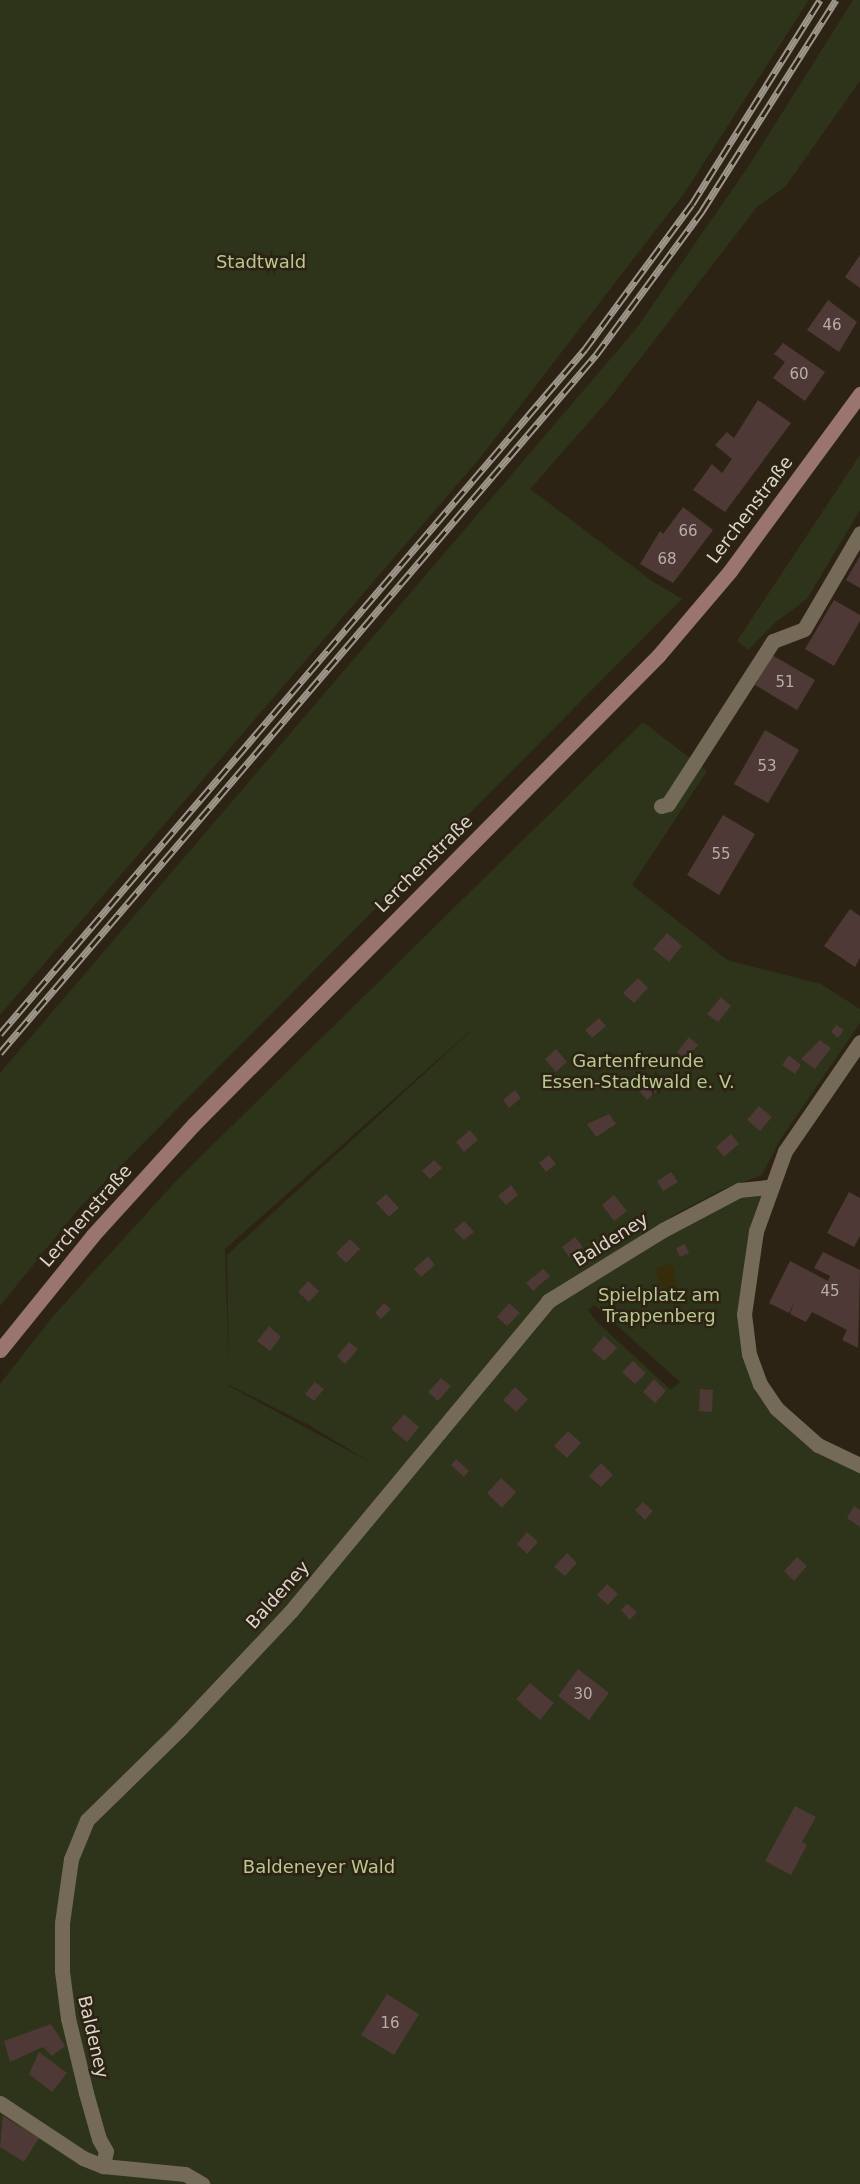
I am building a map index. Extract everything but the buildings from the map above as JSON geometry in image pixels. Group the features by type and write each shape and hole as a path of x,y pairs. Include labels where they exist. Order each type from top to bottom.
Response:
{"main road":[{"name":"Lerchenstraße","path":"0,1350 93,1235 194,1124 678,633 730,571 860,394"}],"street":[{"path":"661,806 668,804 773,641 804,629 860,533"},
{"path":"860,1042 785,1151 770,1187 748,1270 744,1314 749,1354 760,1384 787,1420 818,1444 860,1464"},
{"name":"Baldeney","path":"103,2166 106,2151 99,2139 86,2093 63,1981 65,1896 71,1859 87,1820 178,1731 291,1611 548,1302 663,1230 739,1190 770,1187"},
{"path":"0,2103 75,2153 103,2166 185,2174 202,2184"}],"green space":[{"name":"Stadtwald","path":"0,0 809,0 685,192 480,458 0,1015"},
{"path":"853,0 860,0 860,81 785,187 757,207 610,398 530,489 652,581 682,599 79,1208 0,1306 0,1073 636,329 750,164"},
{"path":"860,455 860,510 807,599 777,621 748,650 737,641"},
{"name":"Baldeneyer Wald","path":"643,722 707,771 632,885 727,960 821,984 860,1009 860,1023 780,1140 762,1175 723,1189 670,1217 678,1228 740,1194 764,1193 739,1315 770,1406 860,1469 860,2184 0,2184 0,1384 54,1315 177,1180","holes":["487,1016 227,1255 229,1372 225,1249","594,1305 680,1382 671,1390 597,1322 588,1310","229,1386 309,1425 373,1464"]}],"sand":[{"path":"667,1264 673,1266 678,1292 665,1299 656,1273 657,1268"}],"railway":[{"path":"0,1034 585,349 692,204 820,0"},
{"path":"0,1053 596,355 702,211 836,0"}],"park label":[{"name":"Gartenfreunde Essen-Stadtwald e. V.","path":"638,1072"},
{"name":"Spielplatz am Trappenberg","path":"659,1306"}]}
